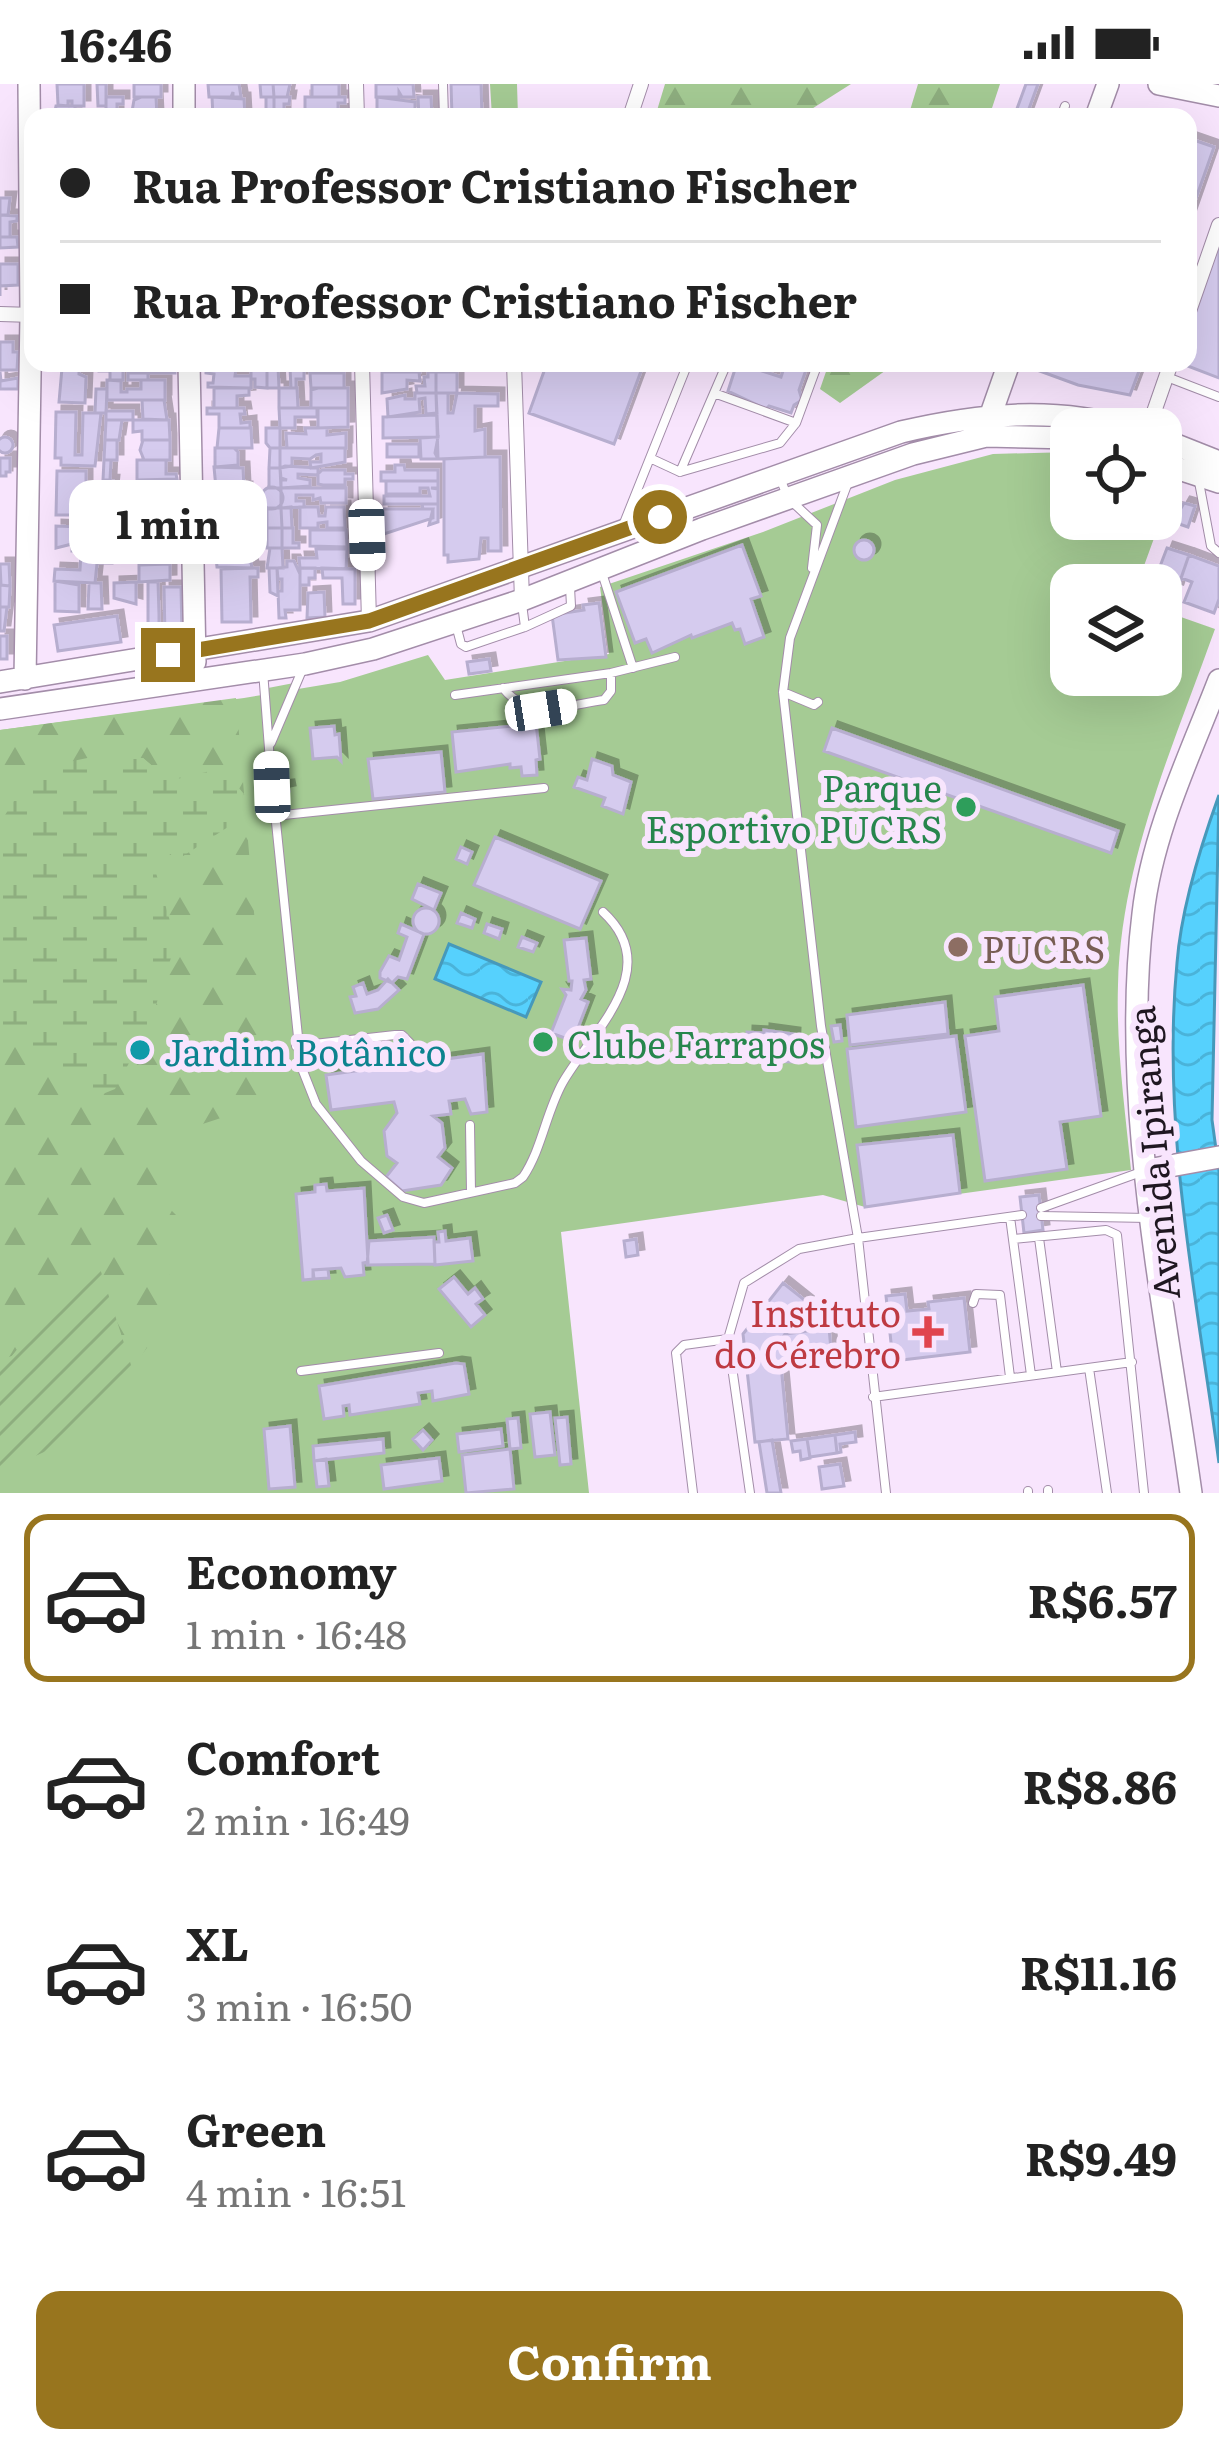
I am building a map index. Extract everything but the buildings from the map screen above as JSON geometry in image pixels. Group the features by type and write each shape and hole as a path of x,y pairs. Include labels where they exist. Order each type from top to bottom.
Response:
{"main road":[{"path":"1167,87 1219,96"},
{"path":"25,679 31,372"},
{"path":"189,372 195,680"},
{"path":"988,425 1006,372"},
{"path":"0,682 369,621 902,432 1050,417"},
{"path":"0,709 305,664 373,649 522,600 988,425 1050,435"},
{"path":"1182,448 1219,463"},
{"path":"1182,471 1212,483"},
{"path":"620,532 628,558"},
{"name":"Avenida Ipiranga","path":"1191,1493 1152,1218 1159,1168 1133,1034 1143,909 1169,807 1219,680"},
{"path":"1159,1168 1219,1157"}],"street":[{"path":"1167,87 1219,109"},
{"path":"1197,288 1219,225"},
{"path":"362,372 369,621"},
{"path":"514,372 522,600"},
{"path":"1155,408 1167,372"}],"lane":[{"path":"620,532 685,372"},
{"path":"680,472 723,372"},
{"path":"652,459 680,472 780,443 796,423 815,372"},
{"path":"1172,372 1219,397"},
{"path":"714,393 796,423"},
{"path":"778,475 788,498 817,525 811,575"},
{"path":"849,477 790,638 782,692 821,1026 858,1238 886,1493"},
{"path":"1212,483 1211,546 1219,554"},
{"path":"600,568 633,668"},
{"path":"456,623 463,646 525,627 573,604 568,581"},
{"path":"522,600 525,627"},
{"path":"455,695 611,673 675,657"},
{"path":"271,744 305,664"},
{"path":"263,670 301,1066 316,1104 362,1161 403,1197 424,1202 523,1178 561,1086 617,999 630,960 627,940 603,912"},
{"path":"503,688 514,703 541,710 604,700 609,697 611,673"},
{"path":"782,692 818,702"},
{"path":"274,816 544,788"},
{"path":"296,1046 395,1035 410,1042 402,1054 301,1066"},
{"path":"470,1125 471,1192"},
{"path":"1152,1218 1041,1212 1159,1168"},
{"path":"750,1493 728,1340 745,1283 799,1249 1022,1215"},
{"path":"1010,1217 1031,1375"},
{"path":"1013,1239 1106,1229 1117,1235 1144,1493"},
{"path":"1039,1238 1057,1372"},
{"path":"973,1303 976,1294 1000,1295 1010,1376"},
{"path":"693,1493 676,1353 684,1345 728,1340"},
{"path":"301,1371 439,1353"},
{"path":"873,1396 1132,1362"},
{"path":"1089,1368 1107,1493"}],"green space":[{"path":"490,84 517,84 518,108 491,108"},
{"path":"665,84 851,84 813,108 658,108"},
{"path":"918,84 1000,84 992,108 911,108"},
{"path":"826,372 883,372 840,403 820,389"},
{"path":"1050,453 1050,540 1153,540 1145,564 1050,564 1050,696 1182,696 1182,617 1215,629 1152,804 1121,939 1118,1031 1131,1170 865,1207 823,1195 561,1232 589,1493 0,1493 0,730 244,698 294,683 292,690 340,682 428,655 445,680 609,654 600,587 763,532 895,480 993,454"},
{"path":"236,698 270,1102 169,1135 156,1195 183,1222 152,1341 132,1368 94,1254 12,1356 0,1361 0,1040 56,1058 176,942 154,867 222,768 170,781 143,758 34,769 0,823 0,730"},
{"path":"97,756 143,758 170,781 222,768 244,794 228,827 177,860 168,852 154,866 176,942 150,1024 115,1089 83,1102 56,1058 0,1040 0,823 34,769"},
{"path":"95,1253 132,1368 86,1433 0,1472 0,1361 12,1356"}],"water":[{"path":"1219,795 1212,1120 1219,1171 1219,1463 1177,1151 1173,1025 1183,921"},
{"path":"449,944 541,982 526,1017 435,979"}],"place":[{"name":"Parque Esportivo PUCRS","path":"966,807"},
{"name":"PUCRS","path":"958,947"},
{"name":"Clube Farrapos","path":"543,1042"},
{"name":"Jardim Botânico","path":"140,1050"},
{"name":"Instituto do Cérebro","path":"928,1332"}],"route":[{"path":"168,655 369,621 660,517"}]}
